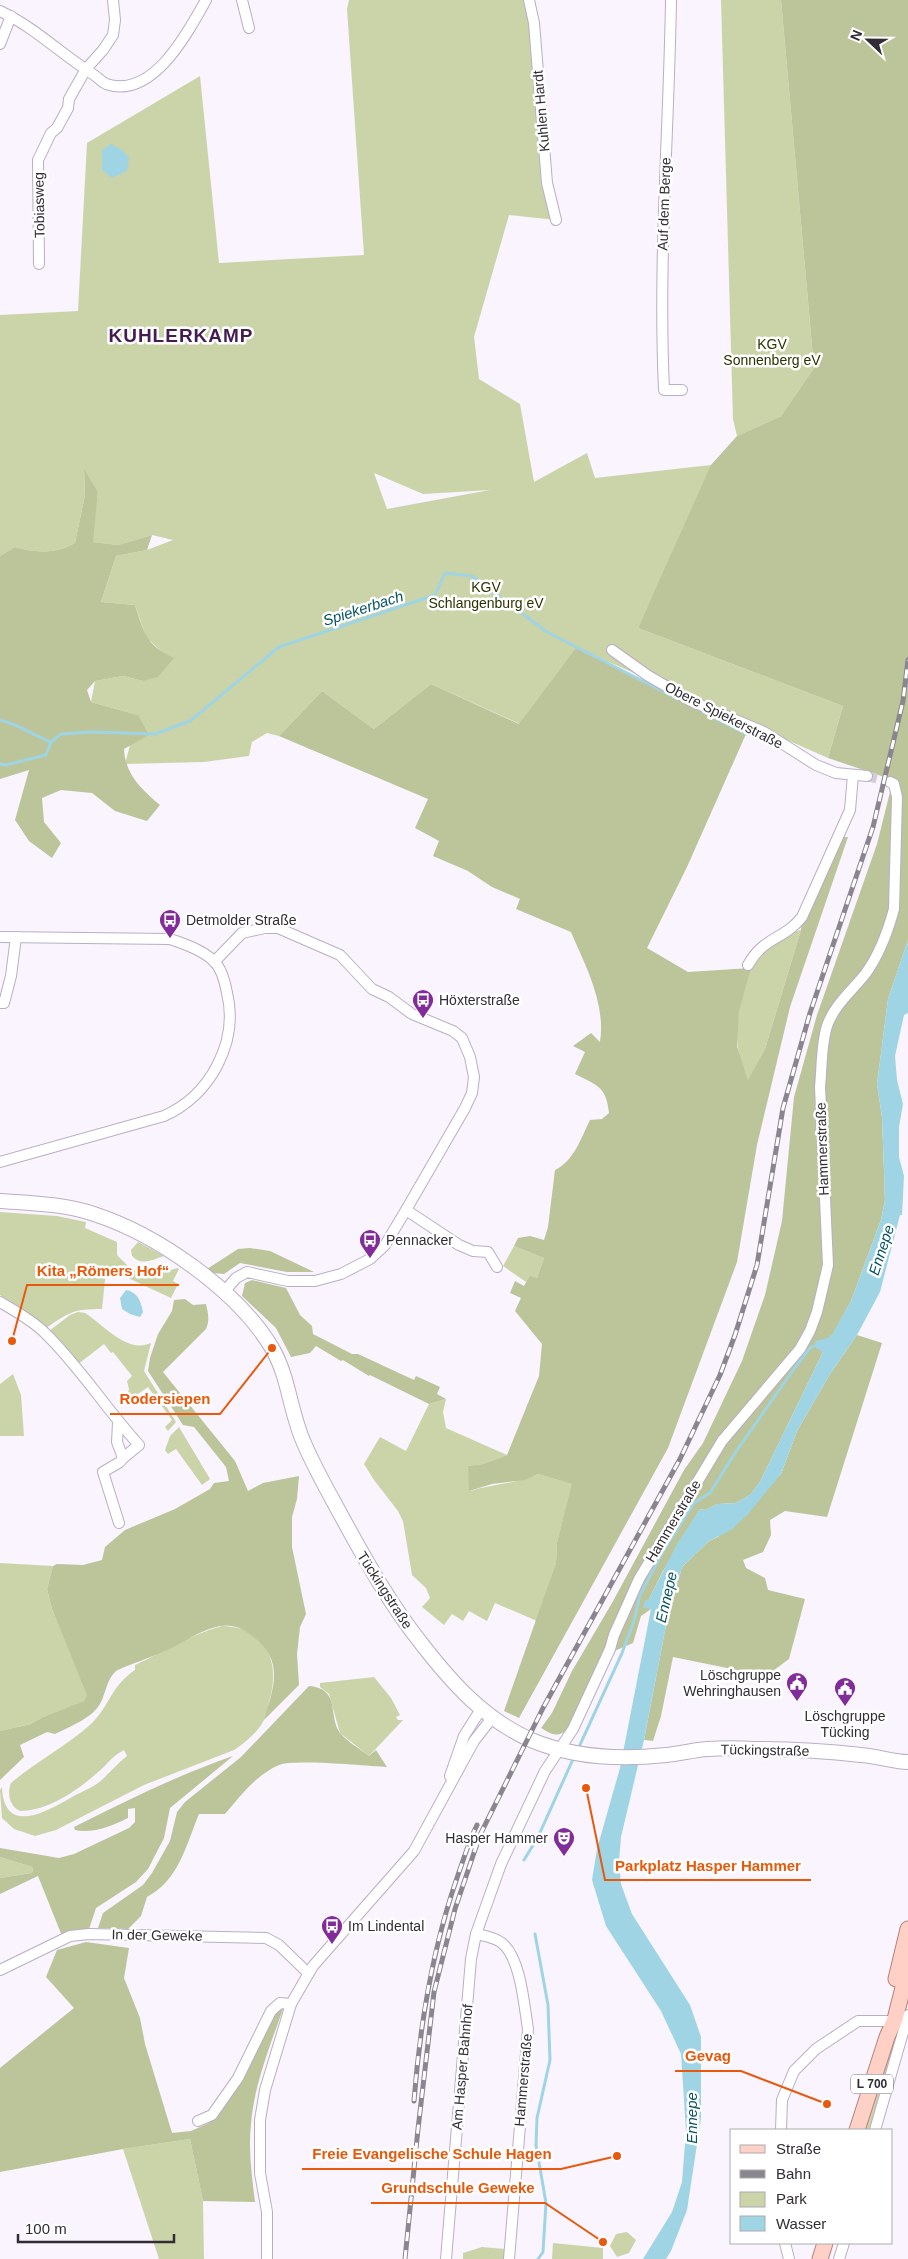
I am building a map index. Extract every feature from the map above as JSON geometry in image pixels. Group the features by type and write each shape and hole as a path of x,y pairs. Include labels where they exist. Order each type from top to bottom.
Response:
{"main road":[{"name":"L 700","path":"887,2037 886,2021 908,1929"},
{"name":"L 700","path":"857,2129 887,2037 895,2019 908,1968"},
{"path":"820,2259 825,2244"}],"street":[{"name":"Tobiasweg","path":"39,264 38,160 51,133 57,128 68,108 69,99 86,69 113,35 115,20 113,0"},
{"path":"0,11 37,32 105,83 112,85 133,84 149,77 166,61 182,40 206,0"},
{"path":"242,0 249,28"},
{"name":"Kuhlen Hardt","path":"529,0 534,23 547,183 556,220"},
{"name":"Auf dem Berge","path":"672,0 662,216 662,348 664,390 682,390"},
{"path":"0,44 11,16"},
{"name":"Obere Spiekerstraße","path":"612,650 647,675 692,702 764,732 816,765 836,773 853,775"},
{"path":"748,965 762,946 790,930 802,918 850,810 853,775 867,776"},
{"name":"Hammerstraße","path":"509,2259 528,2029 522,1991 512,1958 504,1944 476,1934 501,1864 545,1771 563,1751 599,1674 639,1579 686,1499 735,1424 800,1349 817,1312 828,1265 820,1087 822,1062 827,1026 838,1006 866,972 874,959 889,927 894,910 897,797 894,784 890,782"},
{"path":"214,962 242,933 255,929 278,928 340,955 372,990 389,997 412,1014 453,1030 462,1038 470,1057 474,1077 472,1093 465,1108 406,1210 384,1244 370,1259 342,1274 314,1281 288,1281 247,1272 236,1278 224,1292"},
{"path":"0,937 170,939 189,945 214,962 221,971 229,999 228,1031 225,1046 215,1070 190,1101 179,1110 164,1116 0,1162"},
{"path":"0,1003 4,1004 11,976 16,937"},
{"name":"Tückingstraße","path":"0,1201 68,1208 92,1213 124,1226 165,1248 224,1292 242,1309 272,1348 282,1369 295,1423 306,1449 370,1570 406,1624 439,1666 465,1696 492,1718 519,1734 563,1751 607,1757 651,1756 719,1748 788,1749 865,1755 907,1764"},
{"path":"406,1210 459,1246 472,1251 488,1252 497,1267"},
{"path":"0,1302 44,1332 67,1357 118,1423 139,1445 120,1462 103,1472 119,1523"},
{"path":"118,1423 116,1442 123,1458"},
{"path":"442,1796 464,1736 481,1709"},
{"path":"268,2259 267,2212 260,2173 260,2120 265,2090 291,2004 308,1973 414,1851 442,1796 474,1741 492,1718"},
{"name":"In der Geweke","path":"0,1970 70,1936 89,1934 266,1938 279,1945 308,1973"},
{"name":"Am Hasper Bahnhof","path":"446,2259 471,1959 476,1934"},
{"path":"198,2121 212,2115 238,2078 271,2011 280,2003 291,2004"},
{"path":"876,2129 908,2015"},
{"path":"781,2129 782,2100 794,2071 816,2049 858,2022 886,2021"},
{"path":"786,2244 789,2259"},
{"path":"839,2259 844,2244"}],"green space":[{"name":"KGV Schlangenburg eV","path":"349,0 529,0 556,220 509,215 474,337 479,379 520,404 534,482 587,453 595,478 711,465 711,470 638,628 843,706 828,758 577,648 520,724 431,684 374,729 322,691 279,736 267,733 252,742 249,756 204,762 125,764 138,715 91,702 95,681 123,676 143,681 163,653 146,637 135,605 101,602 116,556 147,550 173,540 152,535 118,545 92,542 98,492 84,471 85,495 75,543 53,551 15,547 0,556 0,315 78,311 87,143 200,76 219,263 364,255 347,9","holes":["374,473 423,494 490,490 387,509"]},
{"name":"KGV Sonnenberg eV","path":"721,0 781,0 814,368 781,416 737,436 733,419"},
{"path":"781,0 908,0 908,940 888,999 877,1084 882,1117 885,1200 881,1220 851,1301 833,1334 820,1348 823,1352 760,1482 750,1495 736,1503 718,1504 705,1510 700,1509 663,1571 649,1599 651,1609 641,1616 633,1643 605,1655 567,1730 560,1734 554,1734 541,1728 552,1713 572,1671 612,1603 684,1470 703,1443 742,1361 765,1295 782,1221 794,1097 817,1015 877,844 893,780 828,758 843,706 638,628 711,465 737,436 781,416 814,368"},
{"path":"84,469 98,492 93,542 118,545 152,535 147,550 116,556 101,602 135,605 147,637 157,648 174,658 158,677 143,681 123,676 95,681 87,690 91,702 138,715 149,735 124,749 125,758 135,780 160,805 147,821 115,811 92,793 61,790 42,798 44,822 61,843 52,858 29,841 15,820 29,770 0,779 0,556 15,547 53,551 75,543 85,495"},
{"path":"576,648 746,734 687,867 647,948 688,972 751,968 739,1011 737,1046 748,1080 765,1049 801,930 802,917 839,837 848,837 790,1007 757,1145 737,1262 668,1448 519,1718 504,1711 556,1563 557,1542 572,1484 538,1474 525,1480 492,1484 469,1491 468,1466 483,1464 507,1455 539,1376 542,1344 515,1311 521,1298 510,1293 515,1281 524,1286 530,1275 537,1278 544,1258 514,1246 518,1238 530,1236 544,1240 548,1227 555,1170 562,1166 572,1155 590,1120 602,1119 609,1113 606,1097 600,1088 575,1074 585,1052 573,1046 591,1033 600,1042 600,1014 597,1000 588,972 571,932 516,909 520,899 492,887 468,871 433,856 439,841 415,828 428,799 279,736 322,691 374,729 431,684 519,724"},
{"path":"801,930 765,1049 748,1081 739,1052 737,1026 741,999 748,973 758,955 767,947 784,936"},
{"path":"0,1212 57,1216 86,1222 85,1228 117,1242 117,1255 132,1270 146,1272 147,1276 156,1274 157,1277 163,1275 163,1272 178,1268 173,1281 178,1284 171,1298 128,1278 106,1271 102,1309 72,1312 46,1328 18,1306 0,1295"},
{"path":"138,1242 164,1256 147,1261 135,1259 132,1256 131,1250"},
{"path":"514,1246 544,1258 537,1278 530,1275 526,1282 503,1266"},
{"path":"250,1248 270,1251 314,1272 287,1272 240,1263 224,1274 213,1273 207,1269 238,1249"},
{"path":"252,1280 286,1288 300,1315 312,1326 313,1334 352,1354 358,1354 414,1380 416,1376 440,1387 437,1394 446,1399 429,1404 369,1376 316,1346 310,1353 291,1357 276,1328 242,1296 245,1283"},
{"path":"185,1299 193,1305 206,1304 208,1323 206,1329 163,1372 235,1461 248,1491 263,1483 299,1476 297,1499 292,1517 292,1547 306,1614 300,1627 297,1654 299,1685 264,1720 271,1696 274,1674 269,1654 262,1644 240,1629 233,1626 212,1628 172,1648 116,1671 109,1682 101,1702 93,1713 55,1734 47,1732 20,1745 24,1757 0,1780 0,1731 31,1724 43,1717 84,1701 87,1695 52,1609 47,1589 53,1566 57,1564 83,1565 102,1560 105,1547 125,1530 175,1509 210,1489 214,1483 229,1481 226,1467 194,1427 183,1425 148,1371 158,1334 172,1311 174,1300"},
{"path":"78,1312 85,1313 125,1342 133,1345 151,1343 144,1371 176,1422 168,1431 165,1427 172,1420 148,1387 125,1403 129,1389 127,1381 132,1376 113,1352 111,1353 104,1344 77,1365 49,1331 70,1315"},
{"path":"857,1335 882,1343 827,1517 785,1511 770,1520 771,1535 763,1552 743,1560 746,1568 765,1578 768,1590 805,1599 789,1659 766,1676 673,1657 661,1716 653,1741 644,1740 667,1620 682,1567 709,1541 718,1537 781,1474 797,1431 830,1374"},
{"path":"13,1374 21,1395 24,1436 0,1436 0,1384"},
{"path":"446,1399 443,1412 446,1428 507,1455 483,1464 468,1466 470,1491 522,1480 538,1474 573,1484 557,1542 556,1563 537,1621 495,1603 487,1621 469,1611 463,1621 452,1614 444,1625 422,1607 430,1598 426,1588 412,1575 403,1521 398,1511 364,1464 380,1437 406,1451 429,1404"},
{"path":"179,1427 210,1479 202,1485 176,1449 168,1454 165,1450 170,1436"},
{"path":"0,1563 53,1566 47,1589 52,1609 88,1695 85,1701 43,1717 31,1724 0,1731"},
{"path":"222,1626 237,1628 250,1633 260,1640 267,1650 271,1661 273,1674 272,1688 267,1714 258,1729 247,1741 234,1750 144,1785 56,1830 35,1836 14,1829 2,1818 0,1790 2,1787 5,1802 10,1812 19,1816 29,1816 51,1808 102,1780 127,1756 124,1750 80,1787 51,1804 41,1808 20,1811 13,1806 10,1799 11,1783 92,1723 121,1682 135,1670 135,1665 188,1638"},
{"path":"374,1677 391,1698 400,1715 396,1717 398,1720 403,1720 369,1756 340,1733 329,1694 320,1687 320,1683"},
{"path":"309,1686 326,1692 330,1698 337,1727 341,1734 369,1756 376,1750 387,1767 331,1763 287,1763 271,1769 249,1786 225,1814 199,1814 174,1871 158,1890 147,1897 141,1916 128,1929 98,1928 103,1913 143,1885 152,1873 170,1841 177,1812 185,1802 241,1757"},
{"path":"233,1756 170,1808 164,1838 148,1869 136,1882 96,1908 89,1929 80,1929 62,1936 38,1876 0,1894 0,1878 32,1873 33,1870 32,1867 0,1857 0,1848 59,1858 74,1854 129,1828 135,1822 135,1808 128,1809 128,1818 115,1824 88,1831 75,1830 74,1827 172,1780"},
{"path":"0,1857 32,1867 32,1873 0,1878"},
{"path":"86,1942 129,1948 124,1978 140,2018 145,2044 172,2133 191,2131 209,2123 222,2107 273,2013 283,2009 255,2095 250,2134 250,2153 255,2202 203,2201 190,2139 123,2149 0,2172 0,2068 74,2008 46,1977 57,1950"},
{"path":"903,2008 905,2013 872,2129 862,2129"},
{"path":"190,2139 203,2201 204,2259 159,2259 123,2149"},
{"path":"627,2232 636,2240 629,2253 617,2257 610,2246 616,2234"},
{"path":"553,2243 603,2248 603,2259 552,2259"},
{"path":"482,2247 505,2249 504,2259 463,2259 463,2253"}],"water":[{"path":"111,144 122,150 129,158 127,171 112,178 102,170 102,150"},
{"name":"Ennepe","path":"908,940 908,1013 904,1015 895,1056 897,1080 903,1104 899,1127 899,1157 904,1176 902,1215 900,1215 880,1292 857,1335 830,1374 797,1431 781,1474 748,1514 731,1530 709,1541 682,1567 667,1620 644,1740 621,1837 619,1861 621,1884 632,1914 690,2005 701,2037 701,2118 687,2210 666,2259 643,2259 672,2212 682,2182 686,2131 681,2054 661,2011 606,1926 592,1880 597,1849 620,1768 651,1609 643,1608 645,1601 649,1599 677,1544 700,1509 705,1510 718,1504 736,1503 750,1495 760,1482 823,1352 816,1348 815,1341 828,1338 833,1333 851,1301 881,1220 885,1200 882,1117 877,1084 888,999"},
{"path":"126,1290 136,1295 140,1301 143,1312 140,1317 122,1309 120,1298"}],"waterway":[{"name":"Spiekerbach","path":"0,764 6,765 46,755 51,742 61,734 92,732 155,734 190,721 279,647 435,595 445,573 472,576 547,632 746,734"},
{"path":"0,720 51,742"},
{"path":"578,1749 622,1653 634,1621 640,1595 662,1553 694,1503 710,1493 735,1453 796,1366 810,1348 819,1344"},
{"path":"524,1860 538,1837 574,1757"},
{"path":"535,1934 548,2005 550,2060 537,2118 536,2145 546,2203 543,2252 538,2259"}],"tunnel":[{"path":"867,776 890,782"}],"railway":[{"path":"405,2259 434,1992 455,1909 480,1835 543,1708 680,1459 720,1375 735,1335 757,1265 783,1108 810,1013 873,827 903,701 908,660"},
{"path":"414,2101 424,2015 434,1959 449,1903 477,1825"}],"place":[{"name":"Detmolder Straße","path":"170,939"},
{"name":"Höxterstraße","path":"423,1019"},
{"name":"Pennacker","path":"370,1259"},
{"name":"Kita „Römers Hof“","path":"12,1341"},
{"name":"Rodersiepen","path":"272,1348"},
{"name":"Löschgruppe Wehringhausen","path":"797,1702"},
{"name":"Löschgruppe Tücking","path":"845,1707"},
{"name":"Parkplatz Hasper Hammer","path":"586,1788"},
{"name":"Hasper Hammer","path":"564,1857"},
{"name":"Im Lindental","path":"332,1945"},
{"name":"Gevag","path":"827,2104"},
{"name":"Freie Evangelische Schule Hagen","path":"617,2156"},
{"name":"Grundschule Geweke","path":"603,2242"}],"district":[{"name":"KUHLERKAMP","path":"181,335"}]}
